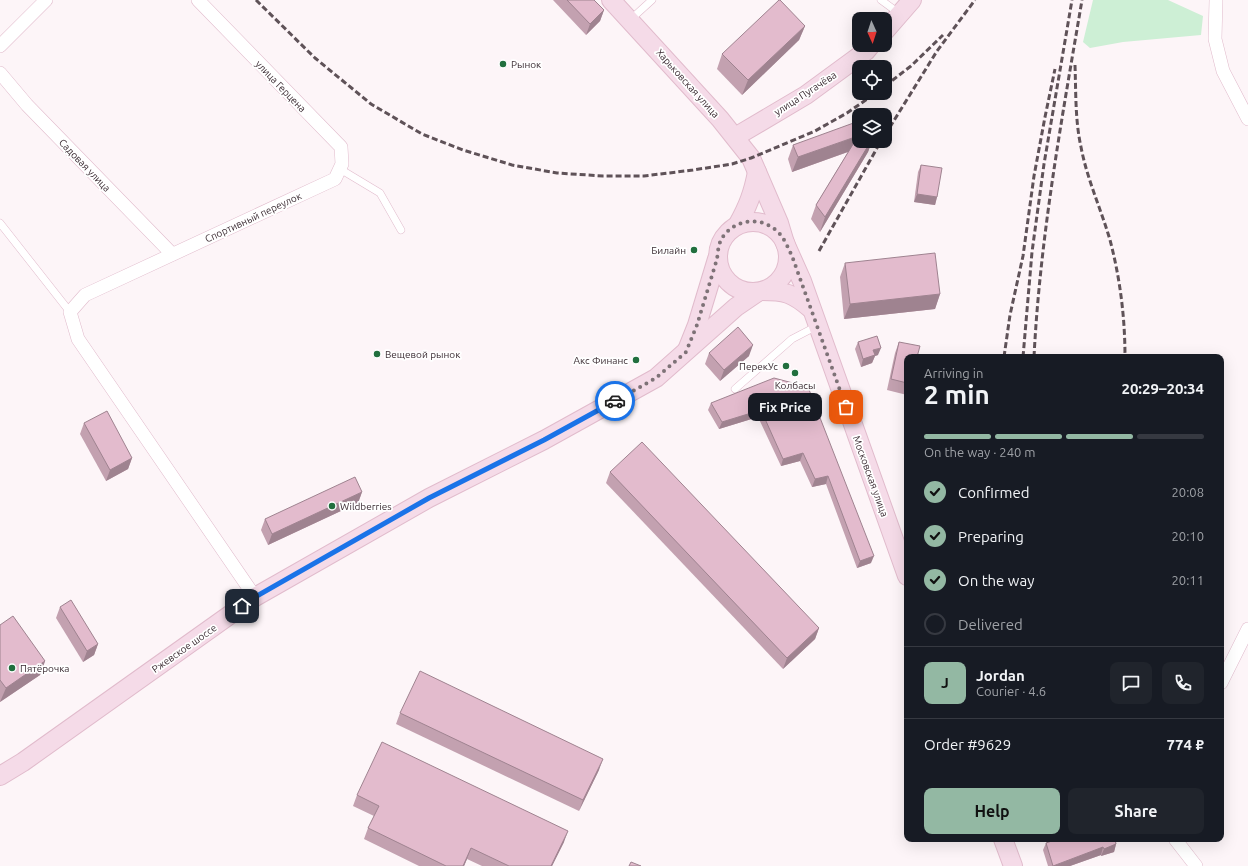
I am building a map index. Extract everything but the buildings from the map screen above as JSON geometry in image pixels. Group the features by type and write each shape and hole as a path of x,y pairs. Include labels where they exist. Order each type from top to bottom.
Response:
{"street":[{"path":"0,46 46,0"},
{"name":"улица Герцена","path":"198,0 341,147 342,164 337,174"},
{"name":"Харьковская улица","path":"611,0 720,119 751,158 779,223 785,243"},
{"path":"892,23 912,0"},
{"path":"1216,0 1215,40 1223,71 1248,119"},
{"name":"улица Пугачёва","path":"735,137 806,95 865,52"},
{"name":"Садовая улица","path":"0,73 27,104 172,254"},
{"path":"738,224 750,201 754,190 757,172"},
{"name":"Спортивный переулок","path":"70,312 85,295 337,174"},
{"path":"686,352 697,325 722,238 729,230 738,224 756,221 774,228 781,235 788,251 788,260 782,276 773,285 760,291"},
{"name":"Московская улица","path":"785,243 797,268 810,308 904,568"},
{"path":"717,259 719,269 723,277 730,284 739,289 748,292 776,291 787,293 799,299 810,308"},
{"name":"Ржевское шоссе","path":"0,776 23,762 255,597 429,498 544,440 656,378 736,307 760,291"},
{"path":"70,312 78,339 255,597"},
{"path":"1224,677 1248,629"},
{"path":"1004,842 1014,866"},
{"path":"1178,842 1196,866"}],"lane":[{"path":"630,20 652,0"},
{"path":"881,0 900,14"},
{"path":"337,174 380,193 401,230"},
{"path":"0,223 70,312"},
{"path":"735,389 792,339 817,326"}],"green space":[{"path":"1093,0 1168,0 1203,16 1201,35 1123,42 1090,48 1083,42"}],"railway":[{"path":"256,0 315,58 371,104 422,134 463,150 512,165 557,173 603,176 644,176 732,164 751,158 815,131 847,113 866,100"},
{"path":"892,124 937,51 975,0"},
{"path":"1023,354 1032,252 1044,164 1072,0"},
{"path":"1034,354 1041,267 1047,222 1082,0"},
{"path":"892,81 911,66 943,35"},
{"path":"1075,65 1076,106 1079,137 1087,171 1110,240 1117,269 1123,312 1125,354"},
{"path":"1004,354 1010,315 1023,256 1034,176 1055,69"},
{"path":"819,251 877,148"}],"way so far":[{"path":"615,401 656,378 686,352 697,325 722,238 729,230 738,224 756,221 774,228 781,235 792,256 846,407"}],"place":[{"name":"Рынок","path":"503,64"},
{"name":"Билайн","path":"694,250"},
{"name":"Вещевой рынок","path":"377,354"},
{"name":"Акс Финанс","path":"636,360"},
{"name":"ПерекУс","path":"786,366"},
{"name":"Колбасы","path":"795,373"},
{"name":"Fix Price","path":"846,407"},
{"name":"Wildberries","path":"332,506"},
{"name":"Пятёрочка","path":"12,668"}],"route":[{"path":"242,606 255,597 429,498 544,440 615,401"}]}
